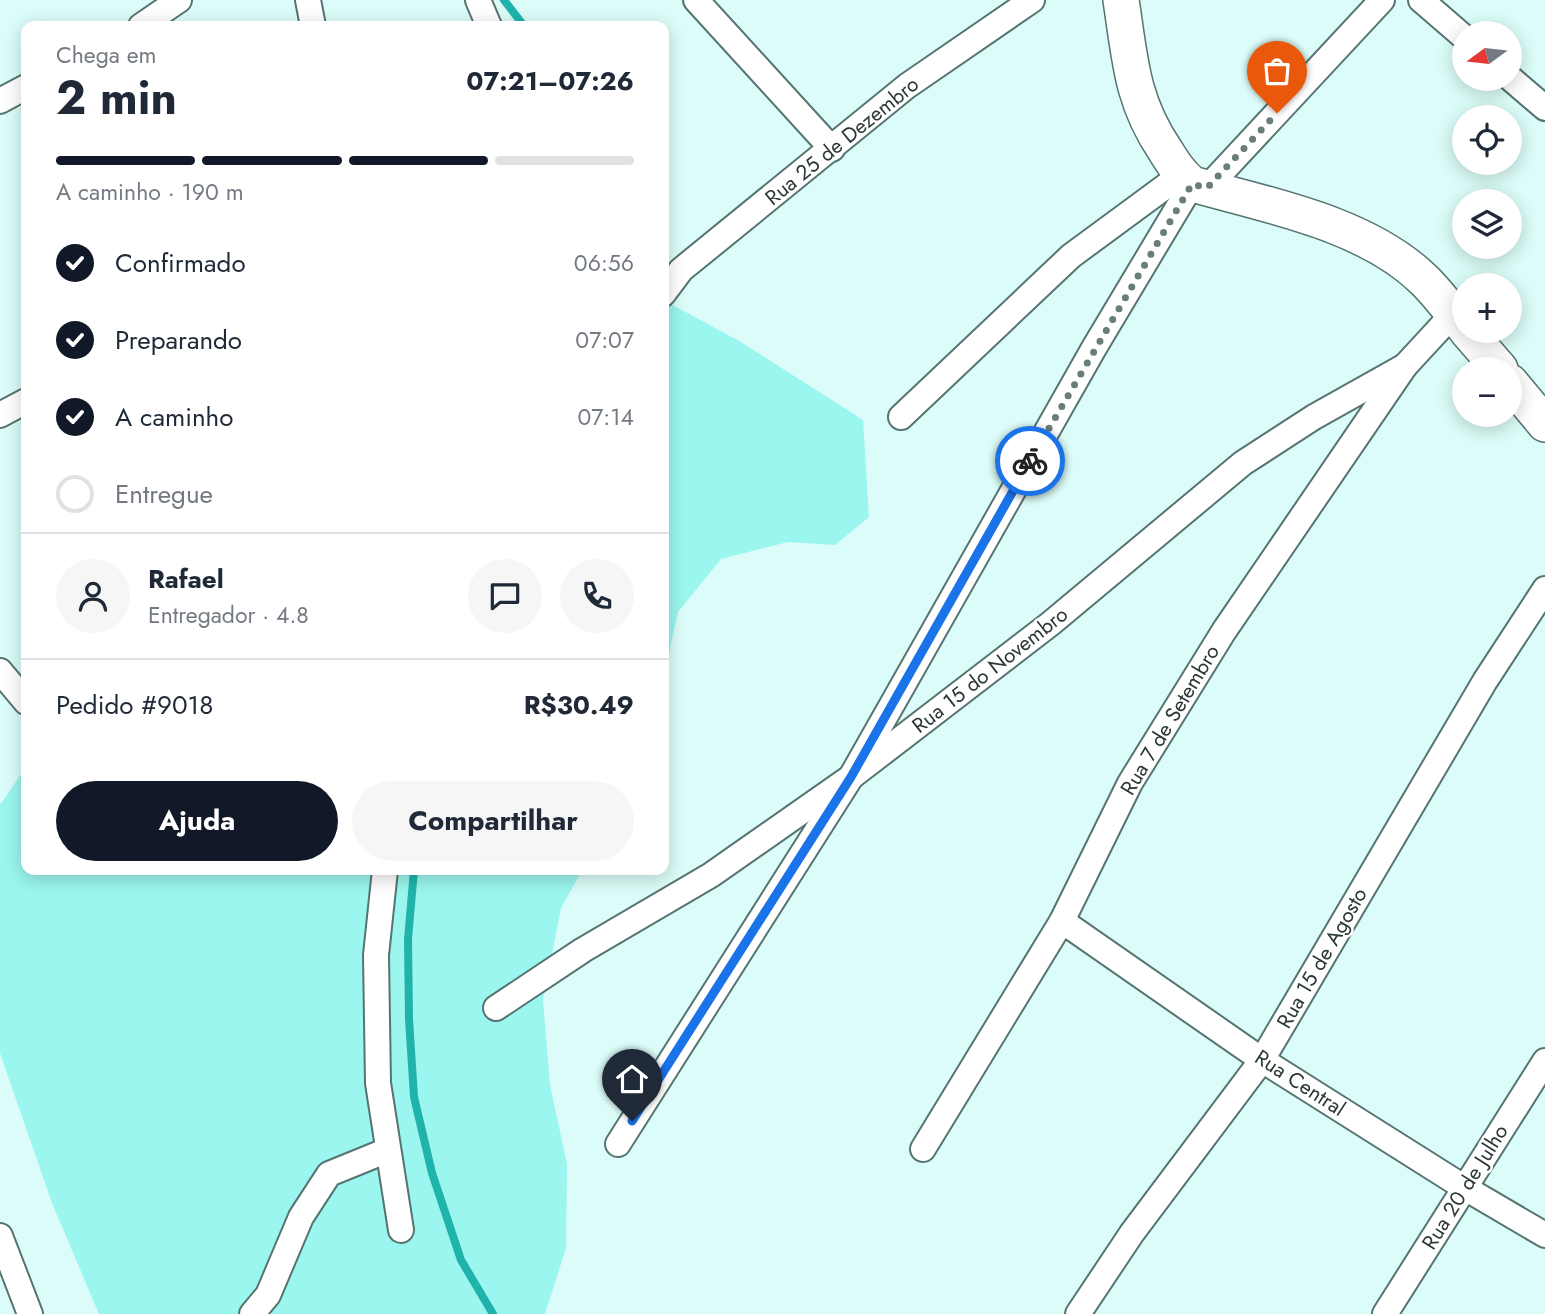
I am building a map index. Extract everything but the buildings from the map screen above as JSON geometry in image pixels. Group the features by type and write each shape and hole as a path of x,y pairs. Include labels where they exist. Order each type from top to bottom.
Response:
{"street":[{"path":"148,21 179,0"},
{"path":"308,0 312,21"},
{"path":"478,0 487,21"},
{"path":"696,0 832,149"},
{"name":"Rua 25 de Dezembro","path":"669,286 681,270 907,86 1032,0"},
{"path":"1121,0 1134,86 1148,126 1193,182 1320,220 1375,244 1423,278 1452,312"},
{"path":"901,417 1071,256 1193,182 1382,0"},
{"path":"1421,0 1452,27"},
{"path":"1522,88 1545,108"},
{"path":"0,101 21,90"},
{"path":"618,1144 851,777 1094,348 1193,182"},
{"name":"Rua 7 de Setembro","path":"923,1149 1062,921 1130,783 1217,642 1405,366 1452,331"},
{"path":"1478,343 1490,357"},
{"name":"Rua 15 do Novembro","path":"496,1008 583,950 710,874 851,777 1050,624 1243,463 1314,417 1405,366"},
{"path":"1522,396 1545,424"},
{"path":"0,415 21,404"},
{"name":"Rua 15 de Agosto","path":"1078,1314 1132,1233 1262,1060 1485,681 1545,589"},
{"path":"0,671 21,696"},
{"path":"384,875 376,955 378,1083 401,1230"},
{"name":"Rua Central","path":"1062,921 1262,1060 1465,1188 1545,1235"},
{"name":"Rua 20 de Julho","path":"1385,1314 1545,1061"},
{"path":"252,1314 268,1295 300,1217 330,1174 388,1150"},
{"path":"0,1236 30,1314"}],"shaded area":[{"path":"669,303 741,342 863,420 869,517 835,545 788,542 721,559 678,612 669,653"},
{"path":"21,774 21,875 579,875 561,908 543,1000 550,1085 567,1164 566,1248 545,1314 99,1314 52,1203 0,1053 0,805"}],"waterway":[{"path":"504,0 520,21"},
{"path":"414,875 408,939 414,1097 432,1173 461,1260 493,1314"}],"way so far":[{"path":"1030,461 1192,184 1207,188 1277,113"}],"route":[{"path":"632,1121 851,777 1030,461"}]}
